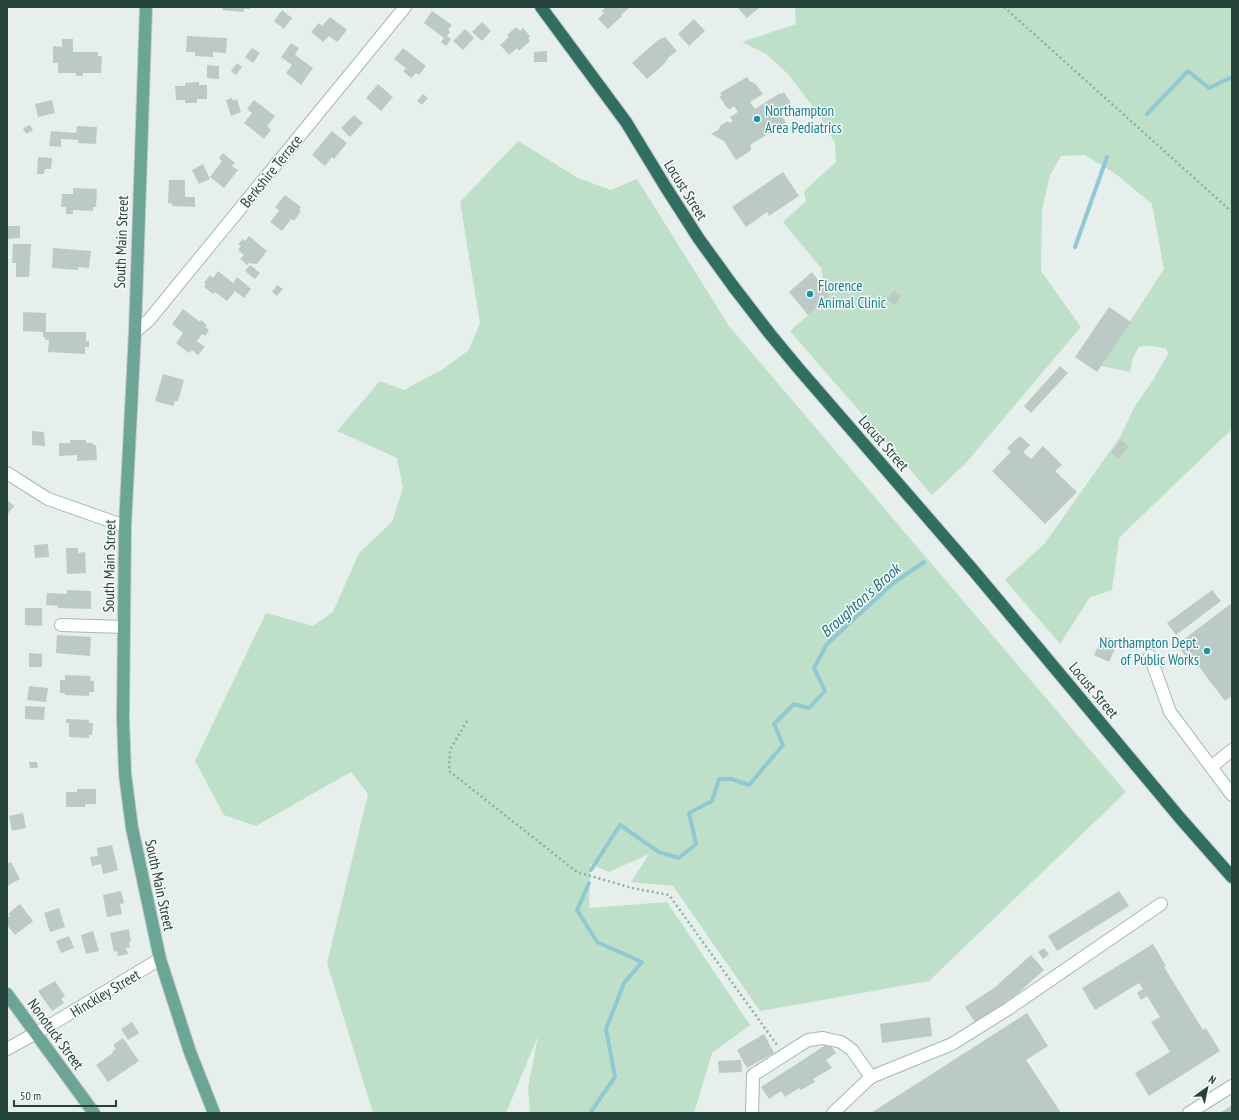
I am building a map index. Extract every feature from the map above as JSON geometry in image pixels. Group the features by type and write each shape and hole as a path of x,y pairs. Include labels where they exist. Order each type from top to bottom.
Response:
{"highway":[{"name":"Locust Street","path":"541,7 622,116 699,239 770,334 973,570 1180,818 1232,877"}],"main road":[{"name":"South Main Street","path":"146,7 135,332 125,526 123,719 125,774 132,828 160,959 190,1052 214,1113"},
{"name":"Nonotuck Street","path":"7,994 94,1113"}],"street":[{"name":"Berkshire Terrace","path":"135,332 149,320 405,7"},
{"path":"7,473 48,499 125,526"},
{"path":"61,625 124,627"},
{"path":"1150,656 1170,712 1232,795"},
{"path":"1211,767 1232,750"},
{"path":"833,1113 871,1077 952,1044 1008,1009 1161,904"},
{"name":"Hinckley Street","path":"7,1049 36,1034 160,959"},
{"path":"752,1113 753,1075 808,1040 823,1038 841,1042 852,1050 871,1077"},
{"path":"1189,1113 1232,1086"}],"path":[{"path":"1004,7 1232,212"},
{"path":"467,721 450,750 449,771 577,872 632,888 669,895 784,1055"}],"green space":[{"path":"795,7 1232,7 1232,429 1119,538 1112,590 1090,597 1060,644 1005,580 1045,543 1120,437 1135,406 1153,380 1168,354 1166,349 1159,347 1139,347 1133,359 1130,372 1101,366 1164,269 1152,204 1117,175 1085,155 1061,156 1050,175 1042,210 1041,271 1081,327 966,463 932,495 790,331 830,296 825,289 821,268 783,222 806,201 804,191 836,162 835,143 819,115 788,74 766,54 742,42 796,24"},
{"path":"518,141 578,178 611,190 637,179 729,326 1126,792 929,981 760,1011 673,886 631,882 649,854 609,872 590,864 589,908 667,902 750,1025 712,1053 694,1113 530,1113 528,1088 538,1036 506,1113 373,1113 327,963 368,794 351,772 256,826 224,815 195,761 266,613 313,626 333,612 359,553 392,522 403,488 397,458 337,431 380,381 404,390 443,369 469,350 480,323 460,202"}],"building":[{"path":"223,7 250,7 250,9 244,9 244,12 222,10"},
{"path":"606,7 630,7 608,29 598,19 604,13 602,11"},
{"path":"737,7 760,7 747,18"},
{"path":"282,10 292,18 284,29 274,21"},
{"path":"432,11 452,25 448,30 450,32 447,36 451,39 446,46 441,42 444,38 424,23"},
{"path":"330,17 347,30 337,42 329,36 323,42 311,32 319,23 322,26"},
{"path":"694,19 705,31 689,46 678,34"},
{"path":"482,22 491,31 482,41 472,32"},
{"path":"516,27 520,31 523,28 530,36 528,38 530,41 519,51 517,48 509,55 500,45 509,37 507,35"},
{"path":"465,29 474,38 463,50 453,41"},
{"path":"187,36 227,38 226,53 213,52 213,57 195,56 195,52 186,52"},
{"path":"665,37 677,51 647,79 632,63 658,40"},
{"path":"62,39 73,39 73,52 98,52 98,56 102,56 101,73 83,73 83,76 76,76 76,73 58,73 58,63 53,63 53,46 62,47"},
{"path":"291,43 299,48 295,55 313,68 301,85 286,73 292,65 281,57"},
{"path":"252,48 260,53 253,63 245,57"},
{"path":"403,48 426,66 419,75 416,73 411,78 403,71 406,68 394,59"},
{"path":"547,51 547,62 534,62 534,52"},
{"path":"237,63 242,67 236,75 231,71"},
{"path":"207,65 219,66 219,79 207,78"},
{"name":"Northampton Area Pediatrics","path":"747,77 750,82 752,81 754,84 755,83 763,94 750,102 755,109 784,92 794,108 782,115 786,123 750,145 750,151 736,160 724,141 711,134 718,130 721,125 728,121 729,123 733,121 730,117 738,112 734,106 730,109 727,108 719,96 722,96 720,93"},
{"path":"199,82 199,85 207,85 207,99 197,99 197,103 185,103 185,100 176,100 175,86 185,86 185,83"},
{"path":"378,84 393,97 381,111 366,98"},
{"path":"423,94 428,98 422,105 417,101"},
{"path":"232,98 233,101 237,99 241,112 231,116 226,100"},
{"path":"52,100 55,113 38,117 35,104"},
{"path":"254,100 275,116 267,126 271,130 264,139 244,123 252,113 247,109"},
{"path":"354,115 363,123 350,137 341,128"},
{"path":"30,125 33,130 26,134 23,128"},
{"path":"77,126 97,127 96,144 78,143 78,140 61,139 61,147 49,146 51,131 76,133"},
{"path":"332,131 347,143 334,159 332,157 325,166 312,155"},
{"path":"223,153 235,163 232,166 238,170 224,188 210,177 222,161 219,158"},
{"path":"38,157 52,158 51,169 45,169 44,174 37,174"},
{"path":"203,164 210,179 199,184 192,170"},
{"path":"783,172 799,196 769,216 767,212 746,227 732,207"},
{"path":"169,180 185,180 185,197 195,197 195,207 172,206 172,204 168,203"},
{"path":"73,188 97,189 96,207 93,207 93,211 73,210 73,214 66,214 66,207 61,207 62,194 73,194"},
{"path":"285,195 301,207 299,209 301,211 294,221 291,219 282,231 270,222 279,211 275,207"},
{"path":"7,226 20,226 20,238 7,239"},
{"path":"249,236 267,251 257,264 249,263 247,265 240,259 244,255 238,250 241,246 238,244 243,239 245,241"},
{"path":"13,244 31,244 29,277 16,277 16,263 12,263"},
{"path":"53,248 91,251 89,268 78,267 78,270 52,268"},
{"path":"250,265 260,273 255,279 245,271"},
{"path":"218,271 233,283 237,277 251,289 244,298 235,291 227,301 215,292 213,294 204,287 206,284 204,283 210,275 213,278"},
{"name":"Florence Animal Clinic","path":"812,272 830,296 808,315 789,292"},
{"path":"277,285 283,289 277,296 272,292"},
{"path":"894,290 901,296 895,305 887,299"},
{"path":"1109,307 1131,322 1097,372 1075,357"},
{"path":"183,309 200,322 201,320 207,325 205,327 209,330 205,336 202,334 197,341 205,347 198,355 192,350 189,353 176,343 183,333 172,324"},
{"path":"23,312 46,313 46,332 86,332 86,341 89,341 89,347 85,347 85,354 48,352 49,340 45,340 45,337 43,337 43,332 23,331"},
{"path":"1060,366 1068,373 1031,413 1024,406"},
{"path":"163,374 184,380 178,401 175,401 173,406 155,401"},
{"path":"32,431 44,432 45,446 32,445"},
{"path":"1020,436 1030,445 1023,452 1031,459 1043,446 1062,465 1055,471 1077,492 1045,524 992,471 1011,452 1007,448"},
{"path":"70,440 86,440 86,443 93,443 93,445 96,445 97,460 77,461 77,455 59,456 59,443 70,443"},
{"path":"1120,440 1129,446 1119,459 1111,453"},
{"path":"7,500 14,506 7,515"},
{"path":"48,544 49,557 35,558 34,545"},
{"path":"66,548 78,548 78,553 85,552 86,573 67,574"},
{"path":"67,590 91,591 91,609 58,608 58,606 46,605 47,593 67,594"},
{"path":"1212,590 1221,601 1176,635 1167,623"},
{"name":"Northampton Dept. of Public Works","path":"1232,603 1232,696 1225,701 1190,655 1187,658 1179,647 1182,644 1180,643 1184,639"},
{"path":"25,608 42,608 42,626 25,625"},
{"path":"57,635 91,637 90,656 56,653"},
{"path":"1104,635 1118,642 1109,662 1094,655"},
{"path":"29,653 42,654 42,667 29,667"},
{"path":"65,675 90,676 91,681 94,681 94,692 89,692 89,696 65,695 65,693 60,693 60,680 65,680"},
{"path":"29,686 48,688 46,702 27,700"},
{"path":"25,706 45,707 44,720 25,719"},
{"path":"66,719 89,720 89,723 93,723 92,735 89,735 89,738 69,737 69,723 66,723"},
{"path":"29,762 37,762 38,768 30,768"},
{"path":"77,789 96,789 96,804 85,804 85,807 66,807 66,792 77,792"},
{"path":"23,813 26,828 12,831 9,816"},
{"path":"112,845 118,870 103,874 101,864 92,866 90,857 98,856 97,848"},
{"path":"11,862 20,879 7,886 7,864"},
{"path":"121,891 124,903 120,904 122,914 107,917 103,895"},
{"path":"1119,891 1129,906 1057,951 1048,936"},
{"path":"20,904 33,921 15,935 7,925 7,918 10,916 8,914"},
{"path":"59,908 65,927 50,932 44,913"},
{"path":"129,929 131,942 129,942 130,947 126,948 128,954 118,956 117,951 114,952 110,933"},
{"path":"93,931 99,951 86,954 81,935"},
{"path":"69,936 74,948 61,953 56,941"},
{"path":"1153,944 1166,966 1164,967 1203,1030 1206,1028 1220,1051 1149,1096 1135,1073 1170,1052 1151,1022 1160,1017 1147,996 1141,1000 1137,993 1143,989 1139,983 1095,1010 1082,988"},
{"path":"1044,948 1049,954 1043,959 1038,952"},
{"path":"1031,955 1044,970 1006,1004 976,1024 965,1007 994,988"},
{"path":"55,981 65,996 61,999 64,1003 52,1011 38,991"},
{"path":"1027,1013 1048,1046 1026,1060 1061,1113 871,1113"},
{"path":"930,1017 932,1036 882,1043 880,1024"},
{"path":"132,1022 139,1033 128,1040 121,1029"},
{"path":"764,1034 774,1053 747,1068 737,1050"},
{"path":"123,1038 139,1061 108,1082 96,1065 113,1053 112,1052 116,1049 113,1045"},
{"path":"829,1043 836,1053 826,1060 832,1068 813,1079 815,1082 801,1090 799,1088 785,1097 781,1091 769,1099 761,1087"},
{"path":"741,1060 742,1072 719,1073 718,1061"},
{"path":"1232,1105 1232,1113 1220,1113"}],"waterway":[{"name":"Broughton's Brook","path":"1147,114 1188,71 1209,88 1232,77"},
{"name":"Broughton's Brook","path":"1075,247 1107,157"},
{"name":"Broughton's Brook","path":"591,870 620,825 659,852 679,858 696,844 689,813 712,801 719,779 731,779 749,785 783,745 774,724 794,704 809,708 825,691 814,668 827,644 892,584 924,562"},
{"name":"Broughton's Brook","path":"589,883 577,910 597,942 642,962 624,983 606,1029 615,1077 590,1113"}],"place":[{"name":"Northampton Area Pediatrics","path":"757,119"},
{"name":"Florence Animal Clinic","path":"810,294"},
{"name":"Northampton Dept. of Public Works","path":"1207,651"}]}
